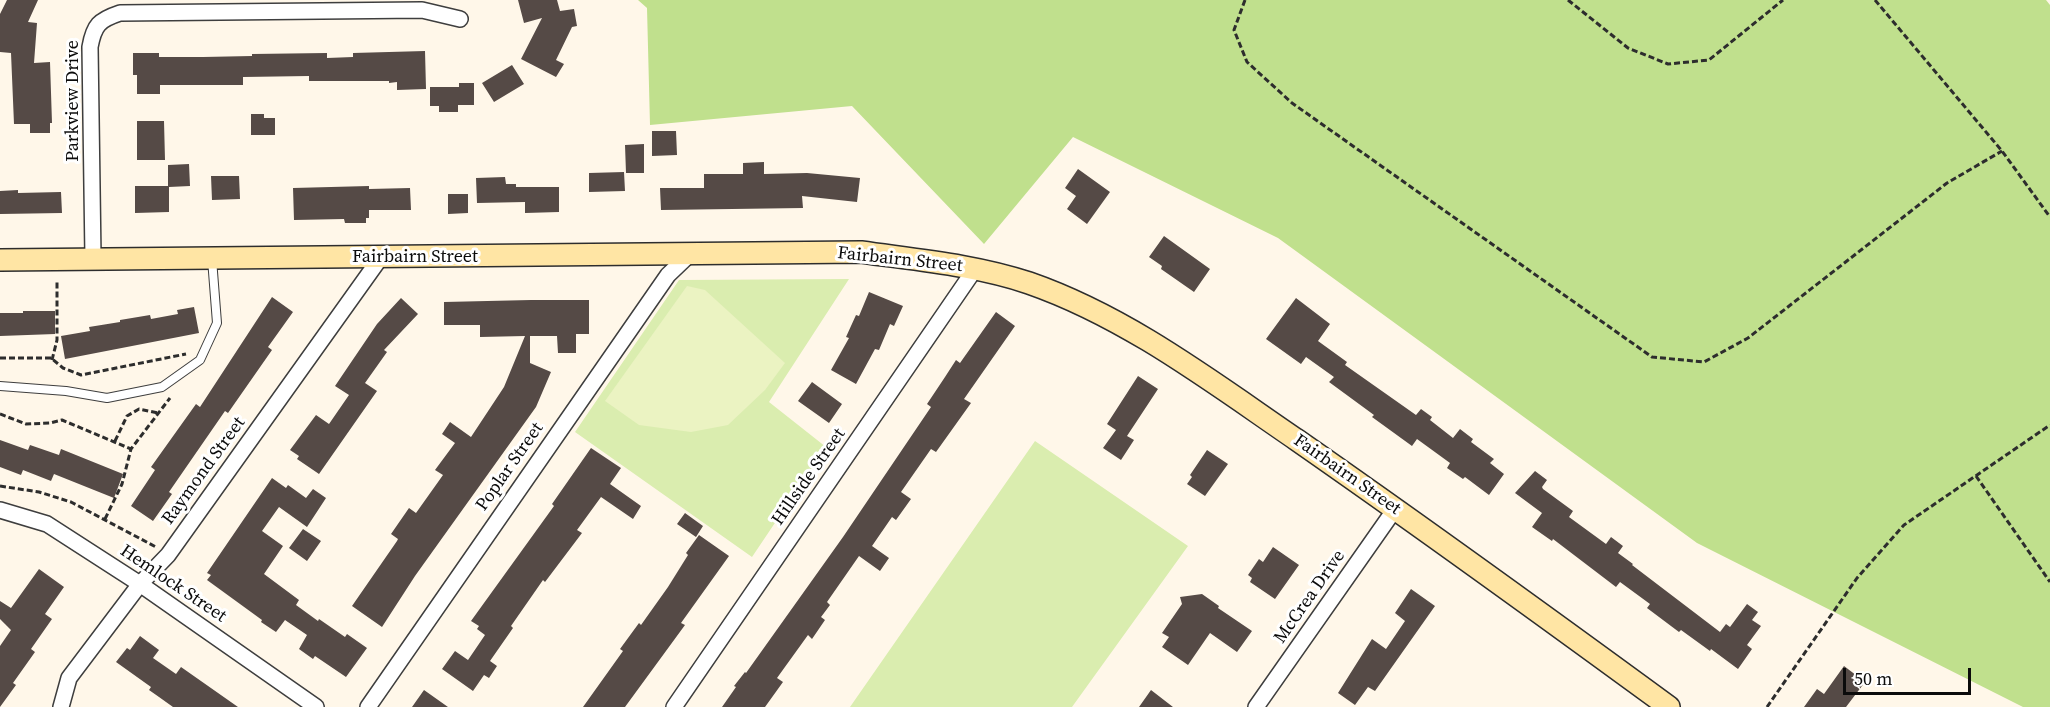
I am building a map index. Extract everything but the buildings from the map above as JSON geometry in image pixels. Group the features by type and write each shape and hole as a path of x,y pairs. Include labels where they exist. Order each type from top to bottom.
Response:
{"main road":[{"name":"Fairbairn Street","path":"0,260 861,252 975,269 1028,283 1095,311 1175,356 1395,509 1670,707"}],"street":[{"name":"Parkview Drive","path":"93,258 90,47 93,32 103,19 120,13 411,10 431,11 460,19"},
{"name":"Poplar Street","path":"368,707 668,274 690,254"},
{"name":"Raymond Street","path":"61,707 69,678 140,584 168,555 381,257"},
{"name":"Hillside Street","path":"674,707 975,269"},
{"name":"McCrea Drive","path":"1256,707 1395,509"},
{"name":"Hemlock Street","path":"0,510 47,524 140,584 316,707"}],"lane":[{"path":"0,387 66,391 107,398 162,387 200,360 217,323 212,258"}],"path":[{"path":"1245,0 1234,30 1247,62 1292,103 1652,357 1704,362 1748,338 1947,183 2002,151"},
{"path":"1568,0 1628,48 1668,64 1709,60 1783,0"},
{"path":"1875,0 2002,151 2050,217"},
{"path":"52,360 57,340 57,282"},
{"path":"0,358 52,360 63,368 81,375 195,352"},
{"path":"105,519 123,484 131,448 175,392"},
{"path":"115,441 127,416 139,409 158,413"},
{"path":"0,414 26,424 62,420 131,448"},
{"path":"1767,707 1857,578 1904,525 2050,425"},
{"path":"1976,476 2050,582"},
{"path":"0,486 39,492 71,502 168,555"}],"green space":[{"path":"638,0 2046,0 2050,5 2050,707 2023,707 1697,543 1278,238 1073,137 984,244 852,106 650,125 647,8"},
{"path":"849,279 769,402 826,447 752,557 575,432 679,280"},
{"path":"687,286 705,290 785,363 765,390 728,425 691,432 639,425 605,401"},
{"path":"1035,441 1188,546 1072,707 850,707"}]}
